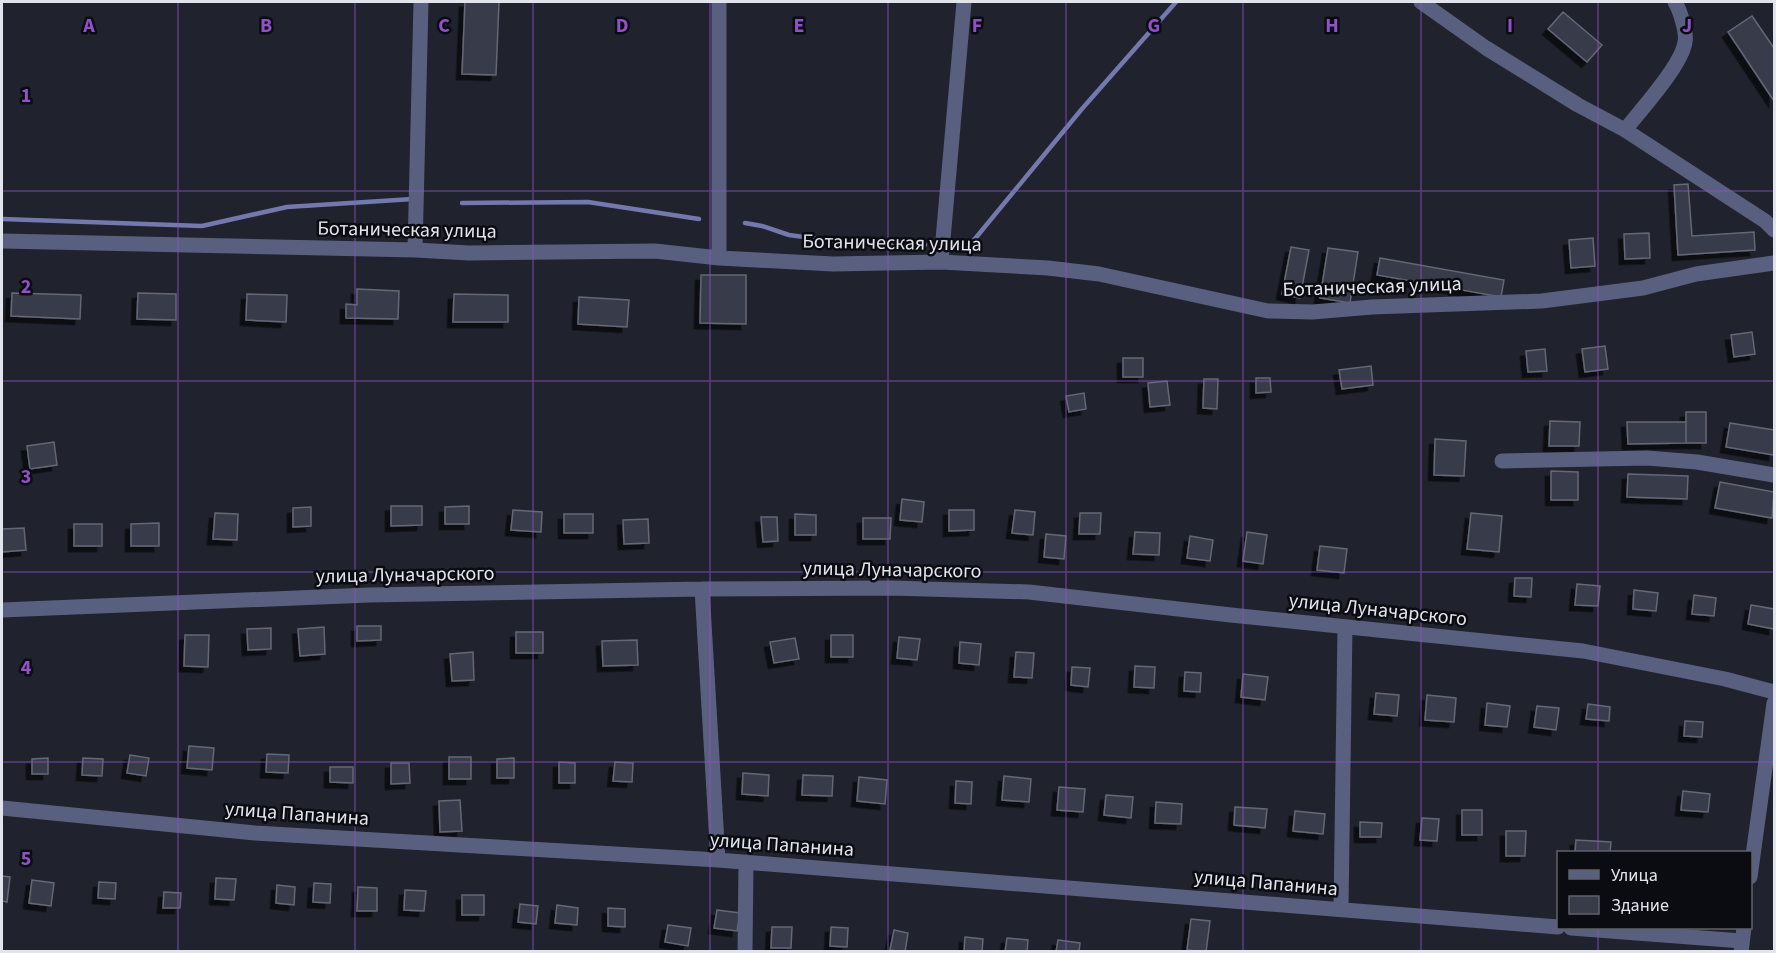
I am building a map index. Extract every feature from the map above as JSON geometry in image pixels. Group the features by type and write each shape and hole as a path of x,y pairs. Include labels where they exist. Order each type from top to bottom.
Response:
{"street":[{"path":"415,250 421,2"},
{"path":"719,2 719,258"},
{"path":"941,262 964,2"},
{"path":"1421,2 1486,48 1578,105 1624,130 1765,221 1774,230"},
{"path":"1624,130 1648,102 1676,62 1685,41 1681,4"},
{"name":"Ботаническая улица","path":"2,241 469,253 656,251 719,258 833,264 941,262 1048,268 1099,274 1268,311 1313,312 1372,307 1542,301 1642,288 1696,274 1774,263"},
{"path":"1502,461 1647,458 1697,462 1774,475"},
{"name":"улица Луначарского","path":"2,610 369,595 702,589 892,588 1029,592 1583,651 1725,679 1774,692"},
{"path":"702,589 718,860"},
{"path":"1341,909 1345,627"},
{"path":"1752,862 1774,702"},
{"name":"улица Папанина","path":"2,808 255,833 746,862 1557,927"},
{"path":"745,951 746,862"},
{"path":"1597,929 1742,940"}],"building":[{"path":"465,2 499,2 496,75 462,74"},
{"path":"1563,12 1602,45 1587,62 1548,29"},
{"path":"1752,16 1774,48 1774,101 1728,32"},
{"path":"1688,184 1692,236 1754,232 1755,250 1678,255 1674,185"},
{"path":"1649,233 1650,258 1625,259 1624,234"},
{"path":"1593,238 1595,266 1571,268 1569,240"},
{"path":"1291,247 1309,250 1300,298 1282,294"},
{"path":"1328,248 1358,252 1350,303 1320,298"},
{"path":"1380,258 1504,280 1501,297 1377,275"},
{"path":"701,275 746,275 746,324 700,323"},
{"path":"357,289 399,291 398,319 346,318 346,304 357,305"},
{"path":"12,293 81,295 80,319 11,316"},
{"path":"138,293 176,294 176,320 137,319"},
{"path":"247,294 287,295 286,322 246,320"},
{"path":"454,294 508,295 508,322 453,322"},
{"path":"579,297 629,300 627,327 578,324"},
{"path":"1752,332 1755,354 1734,357 1731,335"},
{"path":"1605,346 1608,369 1585,372 1582,349"},
{"path":"1545,349 1547,371 1528,372 1526,351"},
{"path":"1123,358 1143,358 1143,377 1123,377"},
{"path":"1371,366 1373,385 1342,389 1339,370"},
{"path":"1256,378 1270,378 1271,392 1256,393"},
{"path":"1204,379 1218,379 1217,409 1203,408"},
{"path":"1167,381 1170,405 1150,407 1148,383"},
{"path":"1084,393 1086,409 1069,412 1066,396"},
{"path":"1686,412 1706,412 1706,443 1686,443"},
{"path":"1550,421 1580,422 1579,446 1549,446"},
{"path":"1627,422 1686,422 1686,443 1628,444"},
{"path":"1730,423 1774,430 1774,455 1726,447"},
{"path":"1435,439 1466,441 1464,476 1434,475"},
{"path":"54,442 57,465 30,469 27,446"},
{"path":"1551,471 1578,472 1578,500 1551,500"},
{"path":"1628,474 1688,476 1687,499 1627,497"},
{"path":"1720,482 1774,492 1772,518 1715,508"},
{"path":"902,499 924,502 922,522 900,520"},
{"path":"391,506 422,506 422,525 391,526"},
{"path":"469,506 469,524 445,524 445,507"},
{"path":"311,507 311,526 293,527 293,508"},
{"path":"513,510 542,512 541,532 511,530"},
{"path":"949,510 974,510 974,530 949,531"},
{"path":"1015,510 1035,512 1033,535 1012,533"},
{"path":"215,513 238,514 237,540 213,539"},
{"path":"1080,513 1101,513 1100,534 1079,534"},
{"path":"1471,513 1502,516 1499,552 1467,549"},
{"path":"564,514 593,514 593,533 564,533"},
{"path":"795,514 816,515 816,535 795,535"},
{"path":"761,517 777,517 778,541 763,542"},
{"path":"863,518 891,518 890,539 863,539"},
{"path":"648,519 649,543 624,544 623,520"},
{"path":"159,523 159,546 131,546 131,524"},
{"path":"74,524 102,524 102,546 74,546"},
{"path":"24,528 26,550 2,552 2,529"},
{"path":"1135,532 1160,533 1159,555 1133,554"},
{"path":"1247,532 1267,535 1263,564 1243,561"},
{"path":"1046,534 1066,536 1064,559 1044,557"},
{"path":"1190,536 1213,540 1210,561 1187,558"},
{"path":"1320,546 1347,549 1344,573 1317,570"},
{"path":"1515,578 1532,578 1531,597 1514,596"},
{"path":"1577,584 1600,586 1598,606 1575,605"},
{"path":"1634,590 1658,593 1656,611 1633,609"},
{"path":"1694,595 1716,598 1714,616 1692,614"},
{"path":"1751,605 1774,609 1774,629 1748,624"},
{"path":"357,626 381,626 381,640 357,641"},
{"path":"324,627 325,654 300,656 298,629"},
{"path":"271,628 271,649 248,650 247,629"},
{"path":"516,632 543,632 543,653 516,653"},
{"path":"185,635 209,635 208,667 184,666"},
{"path":"831,635 853,635 853,657 831,657"},
{"path":"899,637 920,639 917,660 897,658"},
{"path":"795,638 799,659 774,663 770,642"},
{"path":"637,640 638,665 603,666 602,641"},
{"path":"960,642 981,644 979,665 959,663"},
{"path":"473,652 474,680 452,681 450,654"},
{"path":"1016,652 1034,653 1032,678 1014,677"},
{"path":"1135,666 1155,667 1154,688 1134,687"},
{"path":"1072,667 1090,668 1088,687 1071,685"},
{"path":"1185,672 1201,673 1200,692 1184,691"},
{"path":"1243,674 1268,677 1265,700 1241,697"},
{"path":"1376,693 1399,695 1397,716 1374,714"},
{"path":"1427,695 1456,698 1454,722 1425,720"},
{"path":"1487,703 1510,706 1507,727 1485,725"},
{"path":"1588,704 1610,707 1609,721 1586,719"},
{"path":"1537,706 1559,708 1556,730 1534,727"},
{"path":"1685,721 1703,722 1702,737 1684,736"},
{"path":"189,746 214,748 212,770 187,768"},
{"path":"267,754 289,755 288,773 266,772"},
{"path":"130,755 149,758 146,776 127,773"},
{"path":"449,757 471,757 471,779 449,779"},
{"path":"48,758 48,774 32,774 32,759"},
{"path":"83,758 103,759 102,776 82,775"},
{"path":"514,758 514,778 497,778 497,759"},
{"path":"559,762 575,763 575,783 559,783"},
{"path":"615,762 633,763 632,782 613,781"},
{"path":"391,763 409,763 410,783 391,784"},
{"path":"330,767 353,767 353,783 330,782"},
{"path":"743,773 769,775 768,796 742,794"},
{"path":"803,775 833,776 832,796 802,795"},
{"path":"1004,776 1031,779 1029,802 1002,800"},
{"path":"859,777 887,780 885,804 857,801"},
{"path":"956,781 972,782 971,804 955,803"},
{"path":"1059,787 1085,789 1083,812 1057,810"},
{"path":"1683,791 1710,794 1708,812 1681,810"},
{"path":"1106,795 1133,797 1131,818 1104,815"},
{"path":"460,800 462,831 440,832 439,801"},
{"path":"1156,802 1182,804 1181,824 1155,823"},
{"path":"1235,807 1267,809 1265,828 1234,825"},
{"path":"1462,810 1482,810 1482,835 1462,835"},
{"path":"1295,811 1325,814 1323,834 1293,831"},
{"path":"1422,818 1439,819 1437,841 1420,840"},
{"path":"1360,822 1382,823 1381,837 1360,837"},
{"path":"1506,831 1526,831 1525,856 1506,856"},
{"path":"1576,840 1611,842 1610,851 1575,851"},
{"path":"2,876 10,877 7,902 2,901"},
{"path":"216,878 236,879 234,900 215,899"},
{"path":"32,880 54,883 51,906 29,903"},
{"path":"99,882 116,883 115,899 98,898"},
{"path":"314,883 331,884 330,903 313,902"},
{"path":"277,885 295,887 294,905 276,903"},
{"path":"358,887 377,888 377,911 357,911"},
{"path":"405,890 426,891 424,911 404,910"},
{"path":"164,892 181,893 180,908 163,908"},
{"path":"462,895 484,895 484,915 462,915"},
{"path":"520,904 538,906 536,924 518,922"},
{"path":"557,905 578,908 577,925 555,923"},
{"path":"608,908 625,909 625,927 608,926"},
{"path":"717,910 740,913 737,931 714,928"},
{"path":"1191,919 1210,921 1206,952 1187,950"},
{"path":"668,925 691,928 688,946 665,942"},
{"path":"772,927 792,927 791,948 771,948"},
{"path":"831,927 848,928 847,947 830,946"},
{"path":"894,930 908,933 905,952 890,950"},
{"path":"965,937 983,939 982,952 964,952"},
{"path":"1007,938 1028,940 1027,952 1005,952"},
{"path":"1058,940 1080,943 1079,952 1056,952"}],"waterway":[{"path":"974,240 1081,110 1176,2"},
{"path":"2,219 202,226 287,207 413,199"},
{"path":"462,203 588,202 699,219"},
{"path":"745,223 789,235 834,241 925,245"}]}
